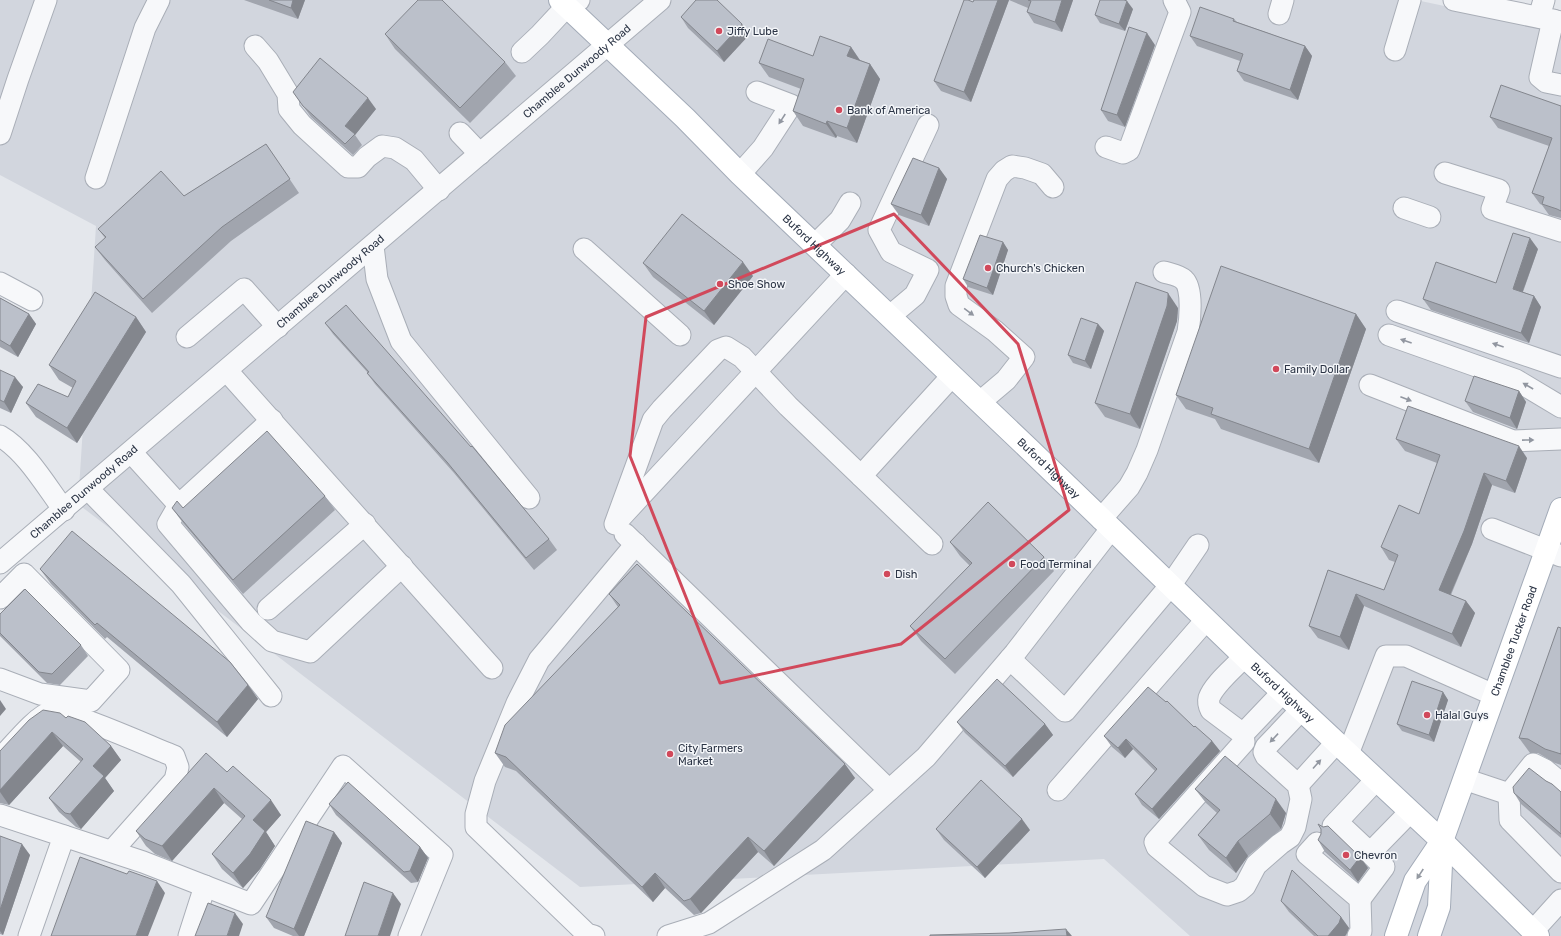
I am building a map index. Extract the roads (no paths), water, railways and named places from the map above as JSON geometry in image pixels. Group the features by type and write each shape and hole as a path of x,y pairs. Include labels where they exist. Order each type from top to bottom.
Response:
{"main road":[{"name":"Buford Highway","path":"569,2 608,45 685,118 740,174 980,402 1244,657 1442,842 1535,934"},
{"name":"Chamblee Tucker Road","path":"1396,936 1415,881 1442,842 1494,695 1554,553 1561,509"},
{"name":"Chamblee Tucker Road","path":"1429,936 1438,907 1442,842"}],"street":[{"path":"0,134 46,0"},
{"path":"96,178 145,28 159,0"},
{"name":"Chamblee Dunwoody Road","path":"0,563 227,371 660,0"},
{"path":"1106,147 1122,152 1129,150 1180,12 1174,0"},
{"path":"1395,50 1410,0"},
{"path":"1454,0 1549,15 1540,77 1546,82 1561,85"},
{"path":"522,52 540,35 569,2"},
{"path":"255,46 268,61 288,94 289,109 302,125 348,166 358,167 382,146 395,148 414,160 439,190"},
{"path":"740,174 763,148 791,105 757,92"},
{"path":"890,316 916,295 928,270 891,252 879,230 928,125"},
{"path":"460,133 480,154"},
{"path":"980,402 1006,380 1024,357 995,331 959,305 956,296 956,286 997,179 1004,171 1012,166 1026,168 1042,174 1053,187"},
{"path":"1445,173 1499,190 1492,209 1561,231"},
{"path":"815,245 840,220 850,202"},
{"path":"1404,208 1430,217"},
{"path":"373,246 377,279 401,341 529,498"},
{"path":"584,249 680,335"},
{"path":"668,936 709,923 823,850 926,757 1010,659 1106,524 1137,473 1147,450 1188,332 1190,314 1188,289 1185,281 1164,272"},
{"path":"615,524 846,274"},
{"path":"0,283 32,300"},
{"path":"187,337 244,289 278,327"},
{"path":"1397,311 1561,367"},
{"path":"1389,335 1516,380 1561,407"},
{"path":"615,524 653,420 718,350 726,348 742,357 788,406 932,544"},
{"path":"227,371 492,668"},
{"path":"861,476 952,376"},
{"path":"1370,384 1513,440 1561,439"},
{"path":"272,420 179,505 168,524 251,622 272,641 310,652 402,566"},
{"path":"0,436 9,442 38,474 64,510"},
{"path":"131,452 179,505"},
{"path":"88,489 181,584 272,696"},
{"path":"268,609 365,524"},
{"path":"615,524 889,790"},
{"path":"1492,530 1554,553"},
{"path":"594,936 587,934 476,827 476,814 485,781 514,710 539,660 636,544"},
{"path":"1010,659 1064,711 1170,586 1198,545"},
{"path":"0,679 40,694 91,701 119,670 24,574 2,591"},
{"path":"1058,790 1206,620"},
{"path":"1298,785 1342,748 1386,656 1406,656 1494,695"},
{"path":"1244,657 1213,690 1209,699 1211,710 1243,734 1244,742 1155,842 1157,847 1204,886 1227,895 1240,891 1245,886 1256,865 1290,837 1295,827 1301,799 1298,785 1266,756 1264,752 1266,747 1301,710"},
{"path":"1243,734 1282,692"},
{"path":"0,759 40,717 52,711 61,712 98,725 174,756 178,767 174,780 112,851"},
{"path":"1561,783 1545,770 1533,764 1509,794 1510,820 1561,872"},
{"path":"0,815 144,862 251,904 343,766 442,855 409,936"},
{"path":"1464,779 1509,794"},
{"path":"1360,899 1384,867 1342,830 1376,780"},
{"path":"1366,852 1410,812"},
{"path":"29,936 64,836"},
{"path":"1322,855 1343,876 1360,899 1361,931 1358,936"},
{"path":"189,936 205,886"},
{"path":"1535,934 1561,900"}],"place":[{"name":"Jiffy Lube","path":"719,31"},
{"name":"Bank of America","path":"839,110"},
{"name":"Church's Chicken","path":"988,268"},
{"name":"Shoe Show","path":"720,284"},
{"name":"Family Dollar","path":"1276,369"},
{"name":"Food Terminal","path":"1012,564"},
{"name":"Dish","path":"887,574"},
{"name":"Halal Guys","path":"1427,715"},
{"name":"City Farmers Market","path":"670,754"},
{"name":"Chevron","path":"1346,855"}]}
